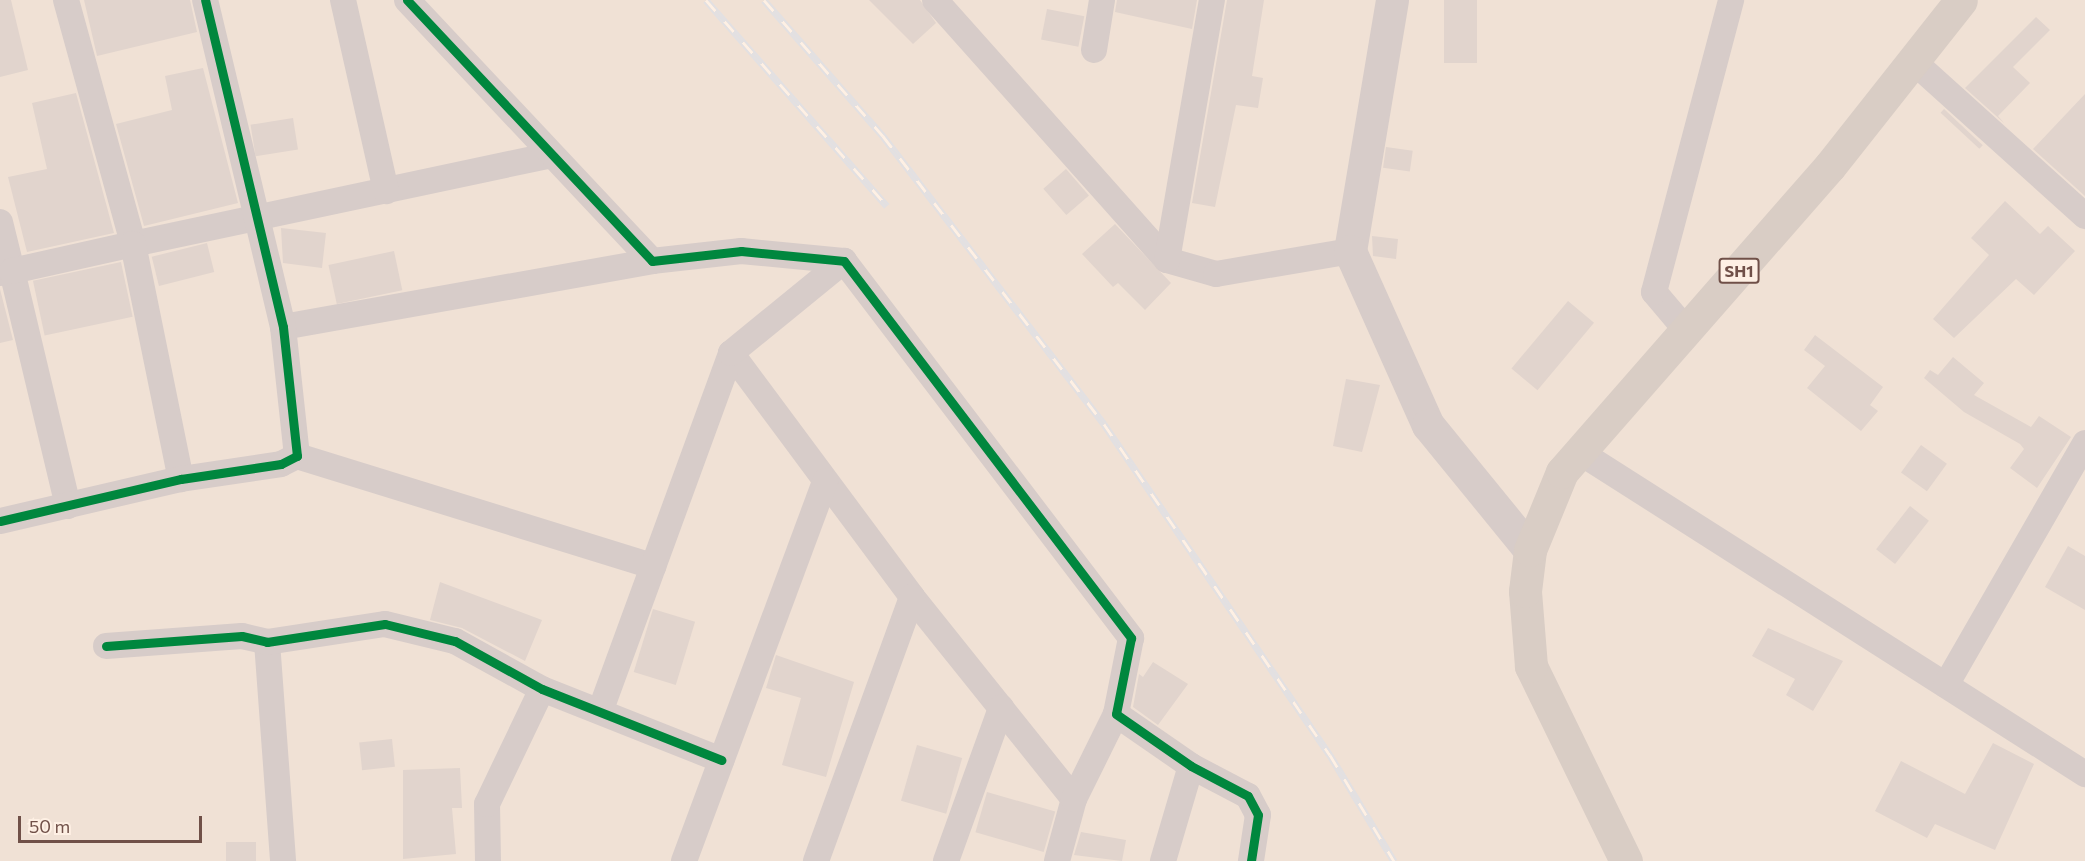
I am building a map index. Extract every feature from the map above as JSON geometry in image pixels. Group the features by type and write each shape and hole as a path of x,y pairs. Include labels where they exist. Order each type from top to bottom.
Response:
{"main road":[{"name":"SH1","path":"1626,861 1531,666 1525,591 1530,550 1562,472 1687,331 1962,0"}],"street":[{"path":"66,0 133,244 181,479"},
{"path":"205,0 259,213 283,327 297,456"},
{"path":"343,0 386,191"},
{"path":"407,0 550,155 652,261"},
{"path":"935,0 1167,260 1216,274 1350,251"},
{"path":"1094,50 1102,0"},
{"path":"1167,260 1212,0"},
{"path":"1392,0 1350,251 1428,425 1530,550"},
{"path":"1687,331 1654,292 1731,0"},
{"path":"1913,61 2085,216"},
{"path":"6,272 259,213 386,191 550,155"},
{"path":"0,222 6,272 68,506"},
{"path":"283,327 652,261 741,251 844,261 1131,638 1116,714 1074,799 1057,861"},
{"path":"602,709 731,353 844,261"},
{"path":"731,353 912,597 1074,799"},
{"path":"1946,685 2085,443"},
{"path":"1581,453 2085,774"},
{"path":"0,521 181,479 281,464 297,456 653,566"},
{"path":"684,861 825,480"},
{"path":"816,861 912,597"},
{"path":"106,646 242,636 267,642 385,624 455,641 542,689 602,709 721,760"},
{"path":"267,642 283,861"},
{"path":"488,861 487,804 542,689"},
{"path":"946,861 1001,708"},
{"path":"1116,714 1191,766 1248,796 1258,815 1251,861"},
{"path":"1163,861 1191,766"}],"shaded area":[{"path":"0,0 2085,0 2085,861 0,861"}],"building":[{"path":"0,0 11,0 28,70 0,77"},
{"path":"84,0 190,0 197,32 97,56"},
{"path":"869,0 920,0 936,23 913,44"},
{"path":"1117,0 1197,0 1192,29 1115,12"},
{"path":"1227,0 1264,0 1252,76 1263,78 1258,108 1236,105 1215,207 1192,203"},
{"path":"1444,0 1477,0 1477,63 1444,63"},
{"path":"1047,9 1084,16 1078,47 1041,39"},
{"path":"2036,17 2050,30 2013,67 2030,83 1998,116 2004,123 1965,88"},
{"path":"203,68 238,203 144,226 116,124 172,110 165,76"},
{"path":"76,93 114,233 27,252 8,177 47,169 32,103"},
{"path":"2085,94 2085,196 2033,149"},
{"path":"1944,109 1983,145 1979,149 1941,113"},
{"path":"293,118 298,150 256,156 251,125"},
{"path":"1386,147 1413,151 1410,172 1383,168"},
{"path":"1066,169 1089,195 1066,215 1043,189"},
{"path":"2005,201 2040,234 2048,226 2075,251 2034,295 2016,279 1954,338 1933,319 1989,255 1971,238"},
{"path":"1115,224 1171,283 1145,310 1118,283 1113,287 1082,254"},
{"path":"281,228 326,233 322,268 283,263"},
{"path":"1372,236 1398,239 1396,259 1373,256"},
{"path":"207,243 214,272 159,286 152,257"},
{"path":"394,251 402,290 337,304 328,265"},
{"path":"121,262 133,317 45,335 33,281"},
{"path":"0,289 13,340 0,343"},
{"path":"1568,301 1594,323 1537,390 1511,368"},
{"path":"1815,335 1883,387 1870,405 1878,411 1861,431 1807,388 1825,366 1804,350"},
{"path":"1953,357 1984,383 1974,395 2031,427 2039,416 2071,437 2037,488 2010,468 2024,449 2020,444 1964,412 1924,378 1930,370 1938,375"},
{"path":"1346,379 1380,385 1362,452 1333,446"},
{"path":"1921,445 1947,464 1927,491 1901,473"},
{"path":"1910,506 1929,521 1895,564 1876,549"},
{"path":"2068,546 2085,556 2085,610 2045,587"},
{"path":"440,582 542,620 525,661 462,628 430,620"},
{"path":"653,609 695,622 676,685 634,672"},
{"path":"1768,628 1843,661 1813,711 1786,695 1795,679 1752,656"},
{"path":"776,655 854,682 826,777 782,765 801,698 766,688"},
{"path":"1153,662 1188,684 1158,725 1133,707 1139,674 1143,677"},
{"path":"392,739 395,767 362,770 359,742"},
{"path":"1993,743 2034,764 1995,850 1935,824 1927,838 1875,811 1901,761 1965,794"},
{"path":"917,745 962,758 946,814 901,801"},
{"path":"460,768 462,808 452,808 456,854 403,859 403,770"},
{"path":"987,792 1055,812 1044,852 975,832"},
{"path":"1081,832 1126,840 1122,861 1074,855"},
{"path":"226,842 256,842 256,861 226,861"}],"railway":[{"path":"706,0 887,206"},
{"path":"764,0 883,136 1104,424 1330,755 1394,861"}],"cycle path":[{"path":"0,521 181,479 281,464 297,456 283,327 205,0"},
{"path":"407,0 652,261 741,251 844,261 1131,638 1116,714 1191,766 1248,796 1258,815 1251,861"},
{"path":"106,646 242,636 267,642 385,624 455,641 542,689 721,760"}]}
